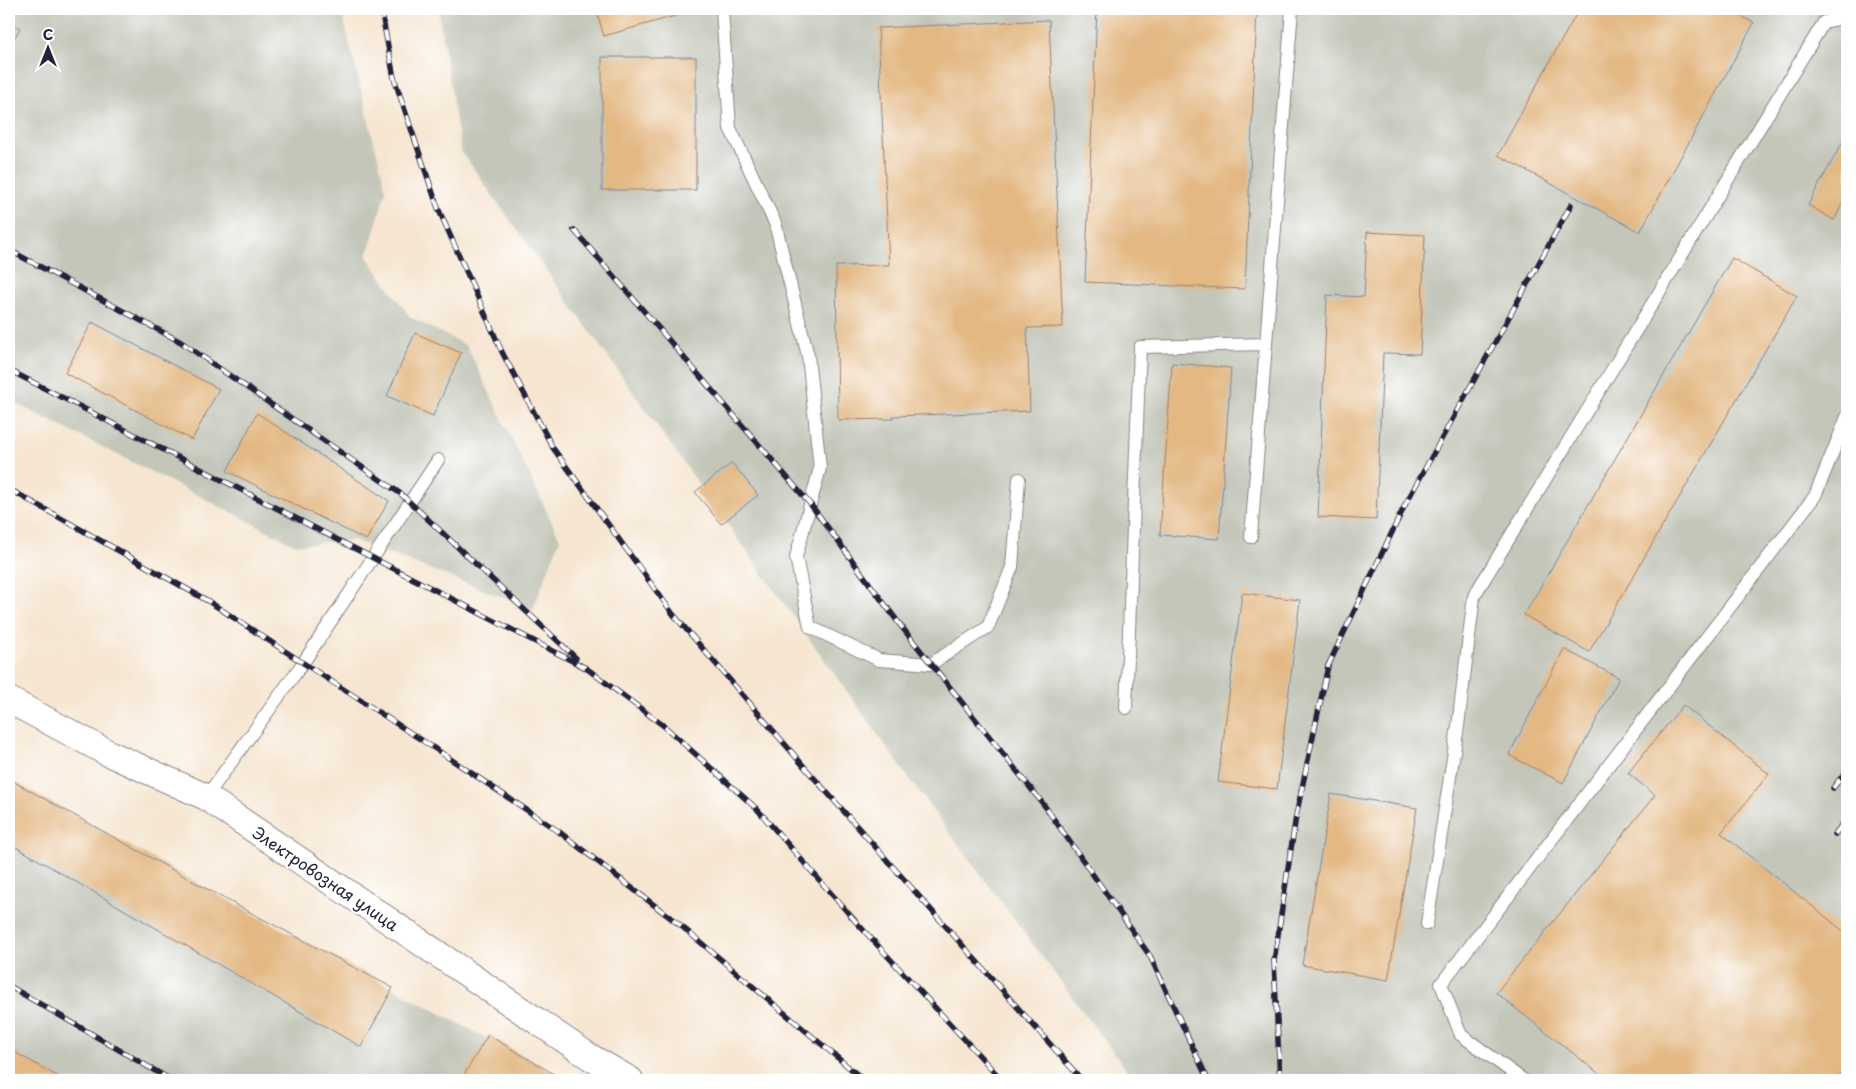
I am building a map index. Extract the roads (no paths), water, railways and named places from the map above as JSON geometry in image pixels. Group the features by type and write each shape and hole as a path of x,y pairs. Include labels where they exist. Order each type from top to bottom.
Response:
{"street":[{"name":"Электровозная улица","path":"9,700 108,753 206,797 590,1057 630,1080"}],"lane":[{"path":"722,9 730,128 775,223 808,356 820,468 796,556 810,627 879,660 931,664 988,627 1012,567 1019,479"},
{"path":"1251,538 1292,9"},
{"path":"1427,924 1458,726 1474,596 1824,22 1847,16"},
{"path":"1126,708 1140,347 1266,344"},
{"path":"1523,1080 1461,1035 1440,984 1815,496 1847,417"},
{"path":"206,797 303,663 438,460"}],"railway":[{"path":"381,9 394,78 438,208 502,352 553,448 673,614 808,771 1082,1080"},
{"path":"1280,1080 1274,961 1296,816 1328,666 1406,503 1571,205"},
{"path":"574,230 811,505 901,626 1044,805 1150,956 1208,1080"},
{"path":"9,250 181,342 401,494 576,658"},
{"path":"9,370 586,668 664,726 757,809 857,923 1002,1080"},
{"path":"9,489 208,601 558,831 680,925 864,1080"},
{"path":"1833,788 1847,770"},
{"path":"1835,834 1847,818"},
{"path":"9,986 171,1080"}]}
